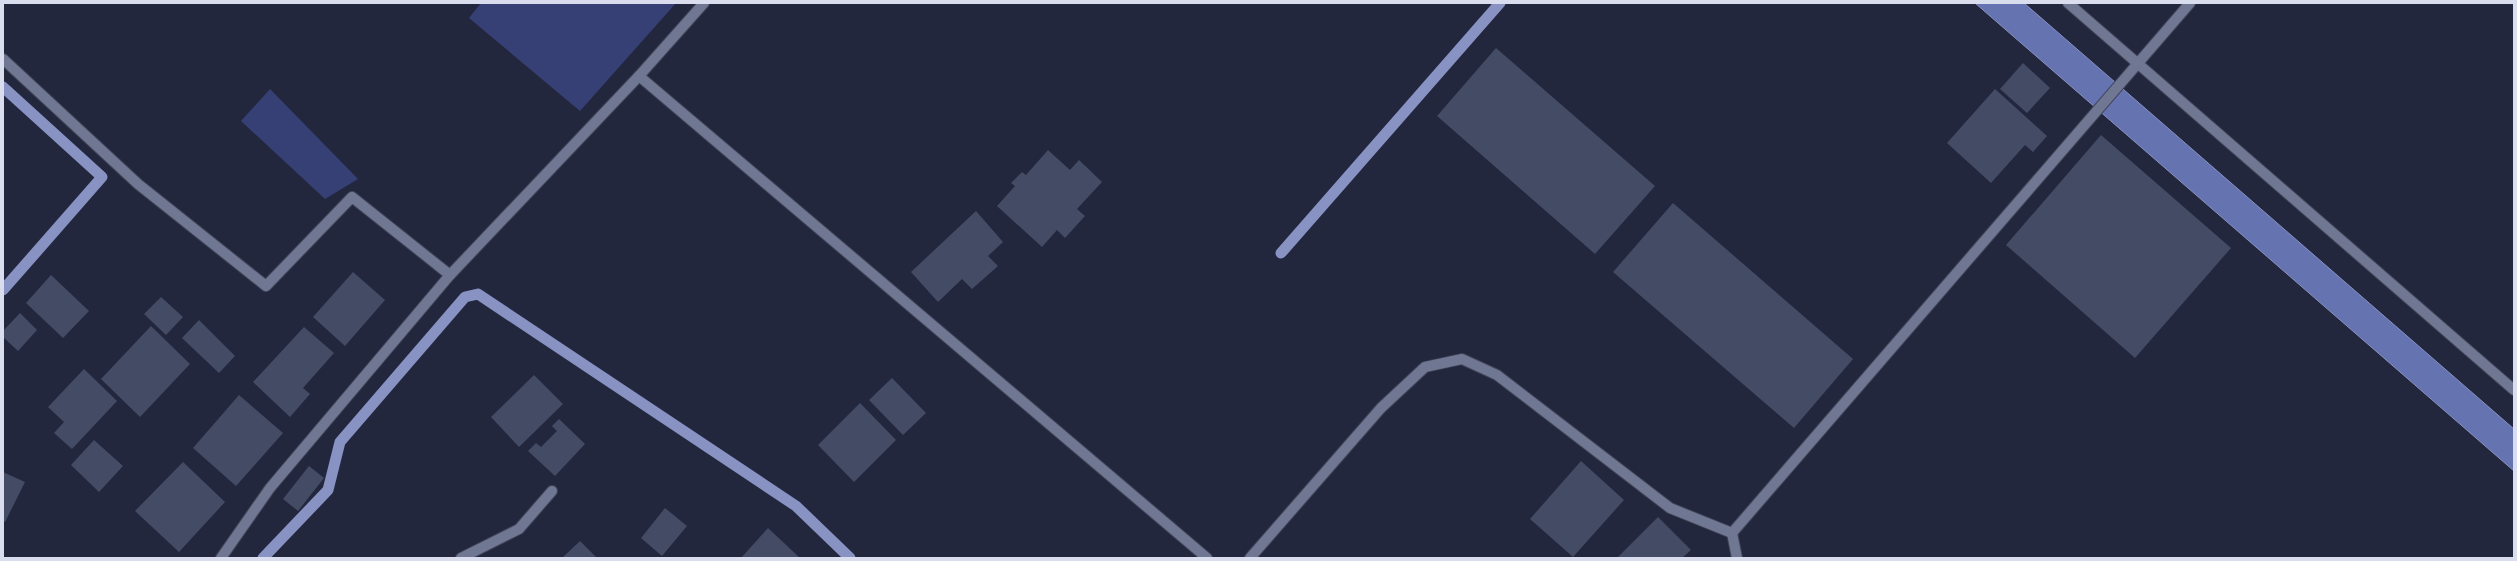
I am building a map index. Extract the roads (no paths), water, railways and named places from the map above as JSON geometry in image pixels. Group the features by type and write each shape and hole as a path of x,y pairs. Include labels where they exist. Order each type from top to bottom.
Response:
{"street":[{"path":"221,558 270,488 450,275 640,76 704,3"},
{"path":"2068,3 2514,390"},
{"path":"1732,534 2190,3"},
{"path":"3,59 138,184 266,286 352,197 450,275"},
{"path":"640,76 1206,558"},
{"path":"1250,558 1381,408 1425,367 1462,359 1497,375 1670,508 1732,534"},
{"path":"461,558 519,528 552,491"},
{"path":"1732,534 1737,558"}],"waterway":[{"path":"1281,253 1500,3"},
{"path":"3,87 102,177 3,290"},
{"path":"263,558 328,490 340,442 465,297 478,294 796,506 850,558"}]}
